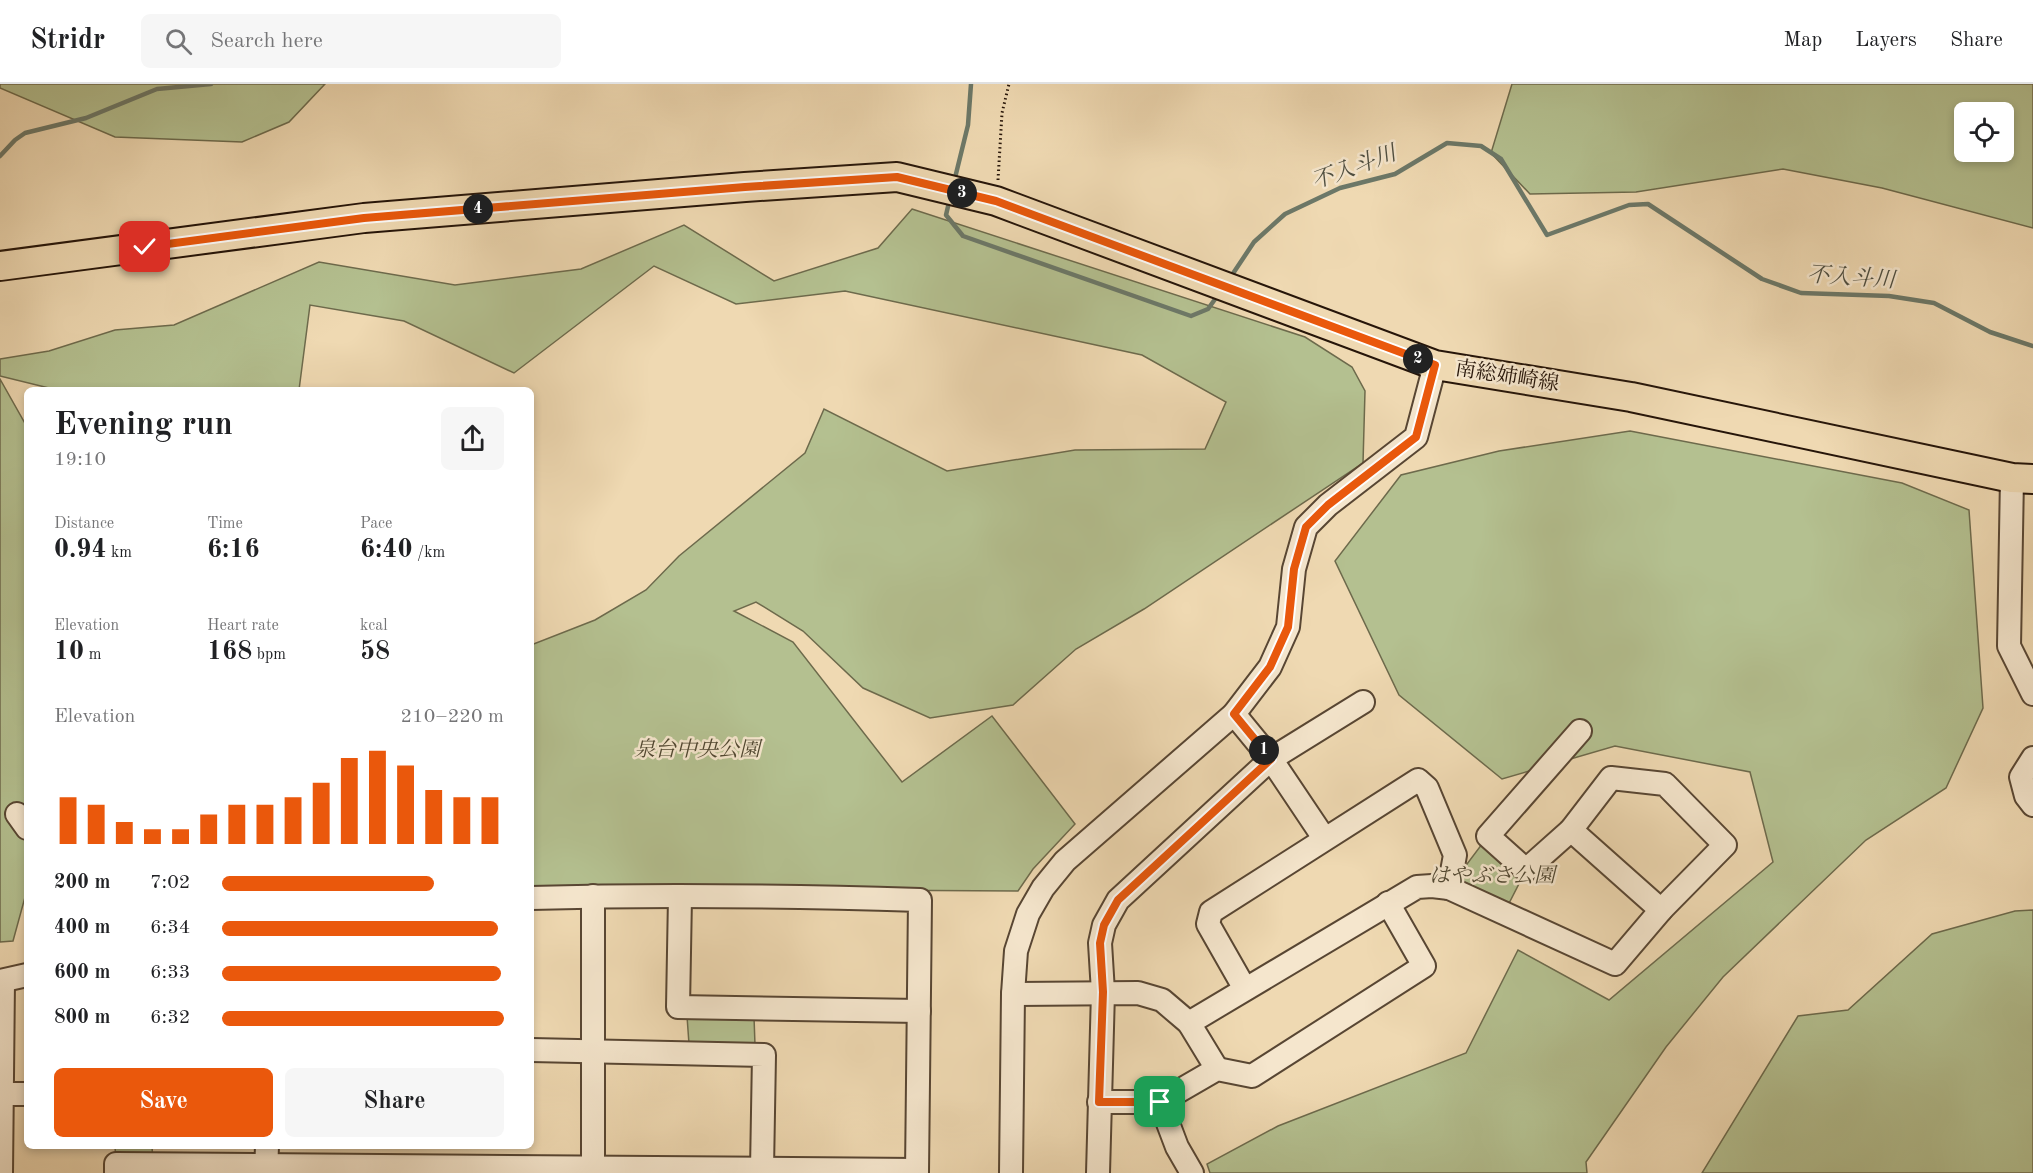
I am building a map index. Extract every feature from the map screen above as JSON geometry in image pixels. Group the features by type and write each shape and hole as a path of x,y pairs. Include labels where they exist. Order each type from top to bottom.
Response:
{"main road":[{"name":"南総姉崎線","path":"0,266 364,218 897,177 996,201 1435,365 1631,397 2022,479"}],"street":[{"path":"1011,1173 1013,994 1016,951 1028,914 1042,888 1065,861 1234,714 1270,667 1288,627 1294,569 1306,527 1328,505 1416,437 1435,365"},
{"path":"2022,479 2009,646 2033,694"},
{"path":"1098,1173 1103,992 1100,943 1104,925 1118,900 1271,759 1363,702"},
{"path":"1234,714 1271,759 1324,838"},
{"path":"1190,1023 1417,887 1449,888 1615,964 1661,910 1725,845 1665,784 1611,778 1571,830 1526,870 1488,836 1580,731"},
{"path":"2033,758 2021,777 2026,796 2033,805"},
{"path":"1245,989 1208,924 1211,912 1418,780 1427,788 1455,855 1449,888"},
{"path":"1571,830 1661,910"},
{"path":"593,896 593,1170"},
{"path":"680,897 678,1007 919,1011"},
{"path":"116,1173 116,1164 419,1156 593,1170 917,1171 920,900 837,897 534,898"},
{"path":"1099,1102 1160,1102 1217,1069 1252,1076 1424,966 1388,903"},
{"path":"1,1173 1,981 24,976"},
{"path":"1013,994 1138,993 1162,1000 1190,1023 1217,1069"},
{"path":"534,1050 764,1055 762,1169"},
{"path":"1,1094 24,1094"},
{"path":"1160,1102 1177,1147 1192,1173"}],"path":[{"path":"996,201 1002,113 1009,84"}],"green space":[{"path":"0,84 325,84 289,122 242,142 115,137 0,88"},
{"path":"1512,84 2033,84 2033,228 1882,188 1783,169 1636,192 1530,194 1491,153"},
{"name":"泉台中央公園","path":"912,209 1305,337 1352,367 1365,391 1363,463 1144,609 1076,649 1013,705 930,718 863,688 803,631 756,602 734,611 793,642 902,782 992,716 1075,824 1033,869 1018,891 534,888 534,644 595,620 646,590 679,556 805,453 824,409 947,471 1075,450 1205,449 1226,402 1142,355 845,291 736,304 654,266 514,373 404,321 310,305 299,387 45,387 0,376 0,359 49,351 115,330 174,325 319,262 455,285 581,269 684,225 774,281 878,248"},
{"path":"0,379 24,422 24,901 13,941 0,942"},
{"path":"1630,431 1902,483 1969,510 1983,708 1946,788 1866,840 1723,977 1666,1047 1586,1162 1587,1173 1210,1173 1207,1164 1278,1126 1466,1053 1518,950 1609,1000 1773,862 1750,772 1615,746 1502,779 1399,695 1335,561 1401,475 1499,451"},
{"name":"はやぶさ公園","path":"1488,836 1526,870 1504,913 1449,888"},
{"path":"2033,910 2033,1173 1702,1173 1798,1016 1848,1010 1932,934 2015,911"},
{"path":"687,1016 754,1017 755,1045 689,1044"},
{"path":"115,1149 152,1149 153,1164 116,1164"}],"waterway":[{"name":"不入斗川","path":"0,156 25,133 86,118 157,89 211,84"},
{"name":"不入斗川","path":"954,182 968,125 971,84"},
{"name":"不入斗川","path":"1230,278 1254,242 1285,214 1340,188 1395,174 1447,143 1481,146 1501,159 1547,235 1629,205 1648,204 1762,279 1801,293 1889,296 1934,303 1990,332 2033,346"},
{"name":"不入斗川","path":"950,198 946,215 963,236 1191,316 1208,309 1218,295"}],"route":[{"path":"145,247 364,218 897,177 996,201 1435,365 1416,437 1328,505 1306,527 1294,569 1288,627 1270,667 1234,714 1271,759 1118,900 1104,925 1100,943 1103,992 1099,1102 1160,1102"}]}
